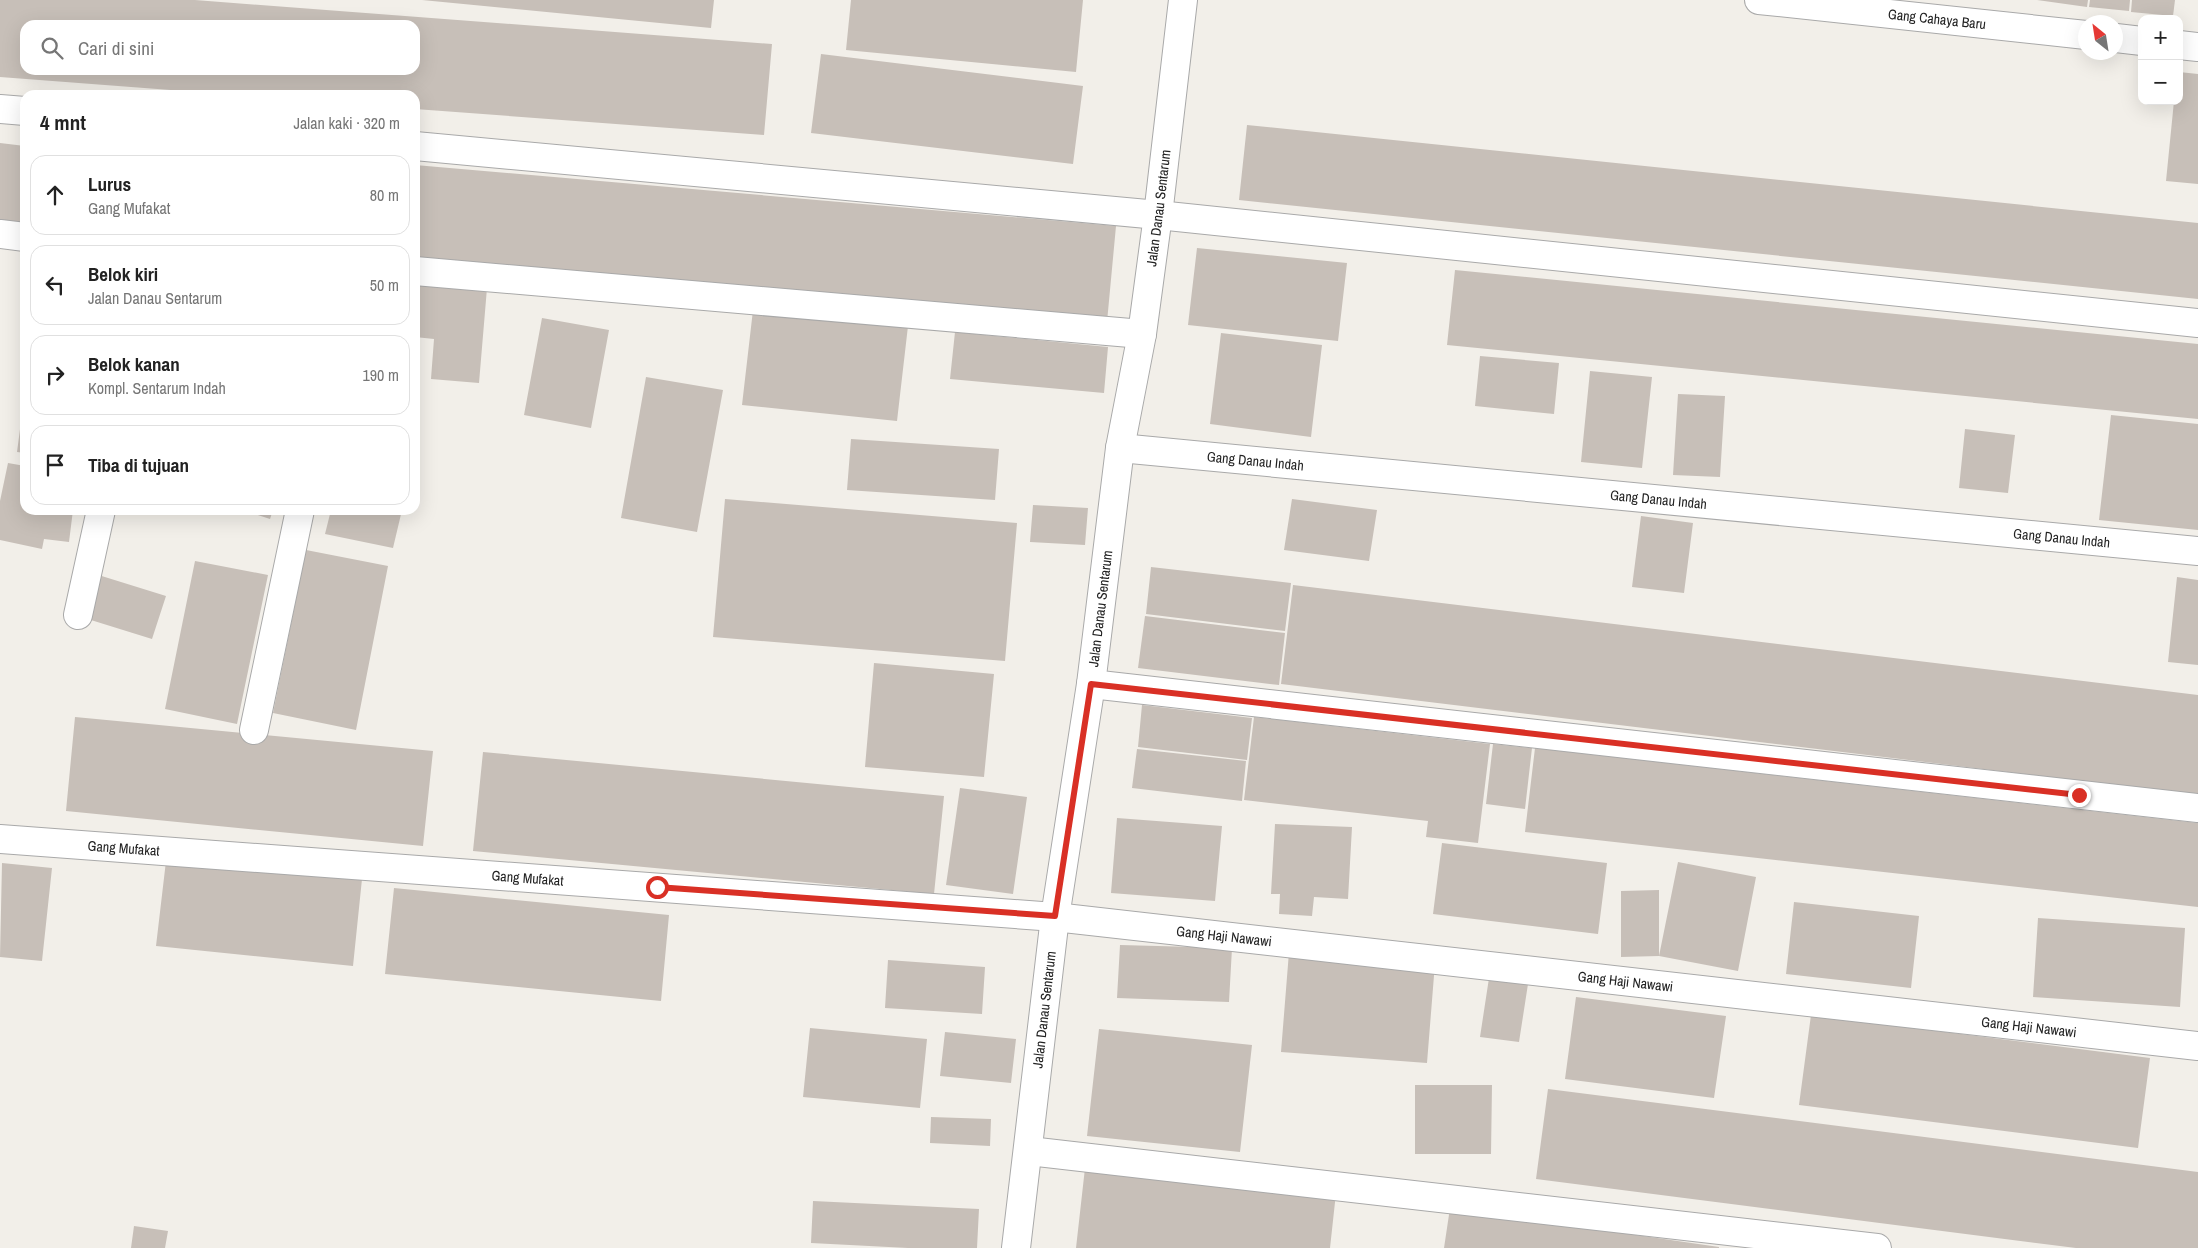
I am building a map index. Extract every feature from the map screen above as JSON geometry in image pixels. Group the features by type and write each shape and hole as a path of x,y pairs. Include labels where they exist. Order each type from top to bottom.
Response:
{"street":[{"name":"Jalan Danau Sentarum","path":"1016,1248 1029,1151 1055,916 1091,684 1120,448 1142,334 1183,0"},
{"name":"Gang Cahaya Baru","path":"1759,0 2078,34"},
{"path":"2123,39 2138,41"},
{"path":"2183,45 2198,47"},
{"path":"0,109 20,111"},
{"path":"420,146 1158,215 2198,323"},
{"path":"0,234 20,236"},
{"path":"420,271 1142,334"},
{"name":"Gang Danau Indah","path":"1120,448 2198,551"},
{"path":"78,616 100,515"},
{"path":"254,730 299,515"},
{"path":"1091,684 2198,808"},
{"name":"Gang Mufakat","path":"0,839 1055,916"},
{"name":"Gang Haji Nawawi","path":"1055,916 2198,1046"},
{"path":"1029,1151 1878,1248"}],"building":[{"path":"0,0 195,0 772,44 764,135 420,109 420,90 170,90 0,77"},
{"path":"422,0 714,0 711,28"},
{"path":"851,0 1083,0 1076,72 846,50"},
{"path":"2037,0 2088,0 2087,7"},
{"path":"2090,0 2130,0 2129,11 2089,7"},
{"path":"2132,0 2175,0 2173,15 2131,12"},
{"path":"821,54 1083,86 1073,164 811,133"},
{"path":"2183,72 2198,74 2198,184 2166,181 2174,105 2183,105"},
{"path":"1247,125 2198,223 2198,299 1239,200"},
{"path":"0,143 20,145 20,229 0,227"},
{"path":"420,165 1116,226 1107,322 420,261"},
{"path":"1197,248 1347,263 1338,341 1188,325"},
{"path":"1455,270 2198,344 2198,419 1447,345"},
{"path":"420,283 487,288 479,383 431,379 434,339 420,338"},
{"path":"753,310 908,326 897,421 742,405"},
{"path":"542,318 609,330 591,428 524,415"},
{"path":"955,332 1108,347 1104,393 950,379"},
{"path":"1221,333 1322,345 1311,437 1210,424"},
{"path":"1480,356 1559,363 1554,414 1475,406"},
{"path":"1590,371 1652,377 1642,468 1581,462"},
{"path":"646,377 723,390 697,532 621,518"},
{"path":"1678,394 1725,396 1720,477 1673,475"},
{"path":"2111,415 2198,424 2198,530 2099,520"},
{"path":"20,429 20,452 17,452"},
{"path":"1965,429 2015,435 2008,493 1959,488"},
{"path":"851,439 999,449 995,500 847,490"},
{"path":"8,463 20,465 20,515 72,515 69,542 44,539 42,549 0,540 0,501"},
{"path":"725,499 1017,523 1005,661 713,637"},
{"path":"1292,499 1377,510 1369,561 1284,550"},
{"path":"1033,505 1088,508 1085,545 1030,542"},
{"path":"258,515 271,515 270,519"},
{"path":"330,515 401,515 393,548 325,534"},
{"path":"1641,516 1693,523 1684,593 1632,587"},
{"path":"306,550 388,566 356,730 273,713"},
{"path":"195,561 268,575 237,724 165,709"},
{"path":"1151,567 1291,583 1285,631 1146,614"},
{"path":"92,573 166,596 152,639 78,616"},
{"path":"2177,577 2198,580 2198,665 2168,662"},
{"path":"1293,585 2198,695 2198,795 1281,684"},
{"path":"1145,616 1285,633 1279,685 1138,668"},
{"path":"874,663 994,674 984,777 865,767"},
{"path":"1142,705 1252,718 1247,760 1138,747"},
{"path":"75,717 433,751 423,846 66,811"},
{"path":"1254,717 1490,744 1478,843 1426,837 1428,821 1244,800"},
{"path":"1493,744 1532,748 1525,809 1486,804"},
{"path":"1535,748 2198,823 2198,907 1525,832"},
{"path":"1137,749 1246,761 1242,801 1132,788"},
{"path":"483,752 944,796 934,894 473,851"},
{"path":"960,788 1027,797 1013,894 946,885"},
{"path":"1117,818 1222,826 1215,901 1111,893"},
{"path":"1275,824 1352,827 1348,899 1314,897 1312,916 1279,914 1280,894 1271,894"},
{"path":"1442,843 1607,863 1598,934 1433,914"},
{"path":"166,861 362,879 353,966 156,946"},
{"path":"1678,862 1756,877 1738,971 1659,956"},
{"path":"2,863 52,868 42,961 0,957"},
{"path":"394,888 669,915 661,1001 385,974"},
{"path":"1659,890 1659,956 1621,957 1621,891"},
{"path":"1794,902 1919,916 1911,988 1786,974"},
{"path":"2038,918 2185,928 2180,1007 2033,997"},
{"path":"1120,945 1232,948 1229,1002 1117,998"},
{"path":"1289,952 1435,963 1427,1063 1281,1052"},
{"path":"888,960 985,967 982,1014 885,1008"},
{"path":"1489,978 1528,984 1519,1042 1480,1037"},
{"path":"1576,997 1726,1016 1714,1098 1565,1079"},
{"path":"1811,1015 2150,1058 2138,1148 1799,1105"},
{"path":"810,1028 927,1039 920,1108 803,1097"},
{"path":"1099,1029 1252,1045 1240,1152 1087,1136"},
{"path":"945,1032 1016,1039 1011,1083 940,1076"},
{"path":"1415,1085 1492,1085 1491,1154 1415,1154"},
{"path":"1548,1089 2198,1172 2198,1248 2076,1248 1536,1179"},
{"path":"931,1117 991,1119 990,1146 930,1143"},
{"path":"1085,1168 1336,1193 1330,1248 1076,1248"},
{"path":"813,1201 979,1209 977,1248 908,1248 811,1243"},
{"path":"1450,1208 1719,1247 1719,1248 1444,1248"},
{"path":"134,1226 168,1231 165,1248 131,1248"}],"route":[{"path":"657,887 1055,916 1091,684 2079,795"}]}
